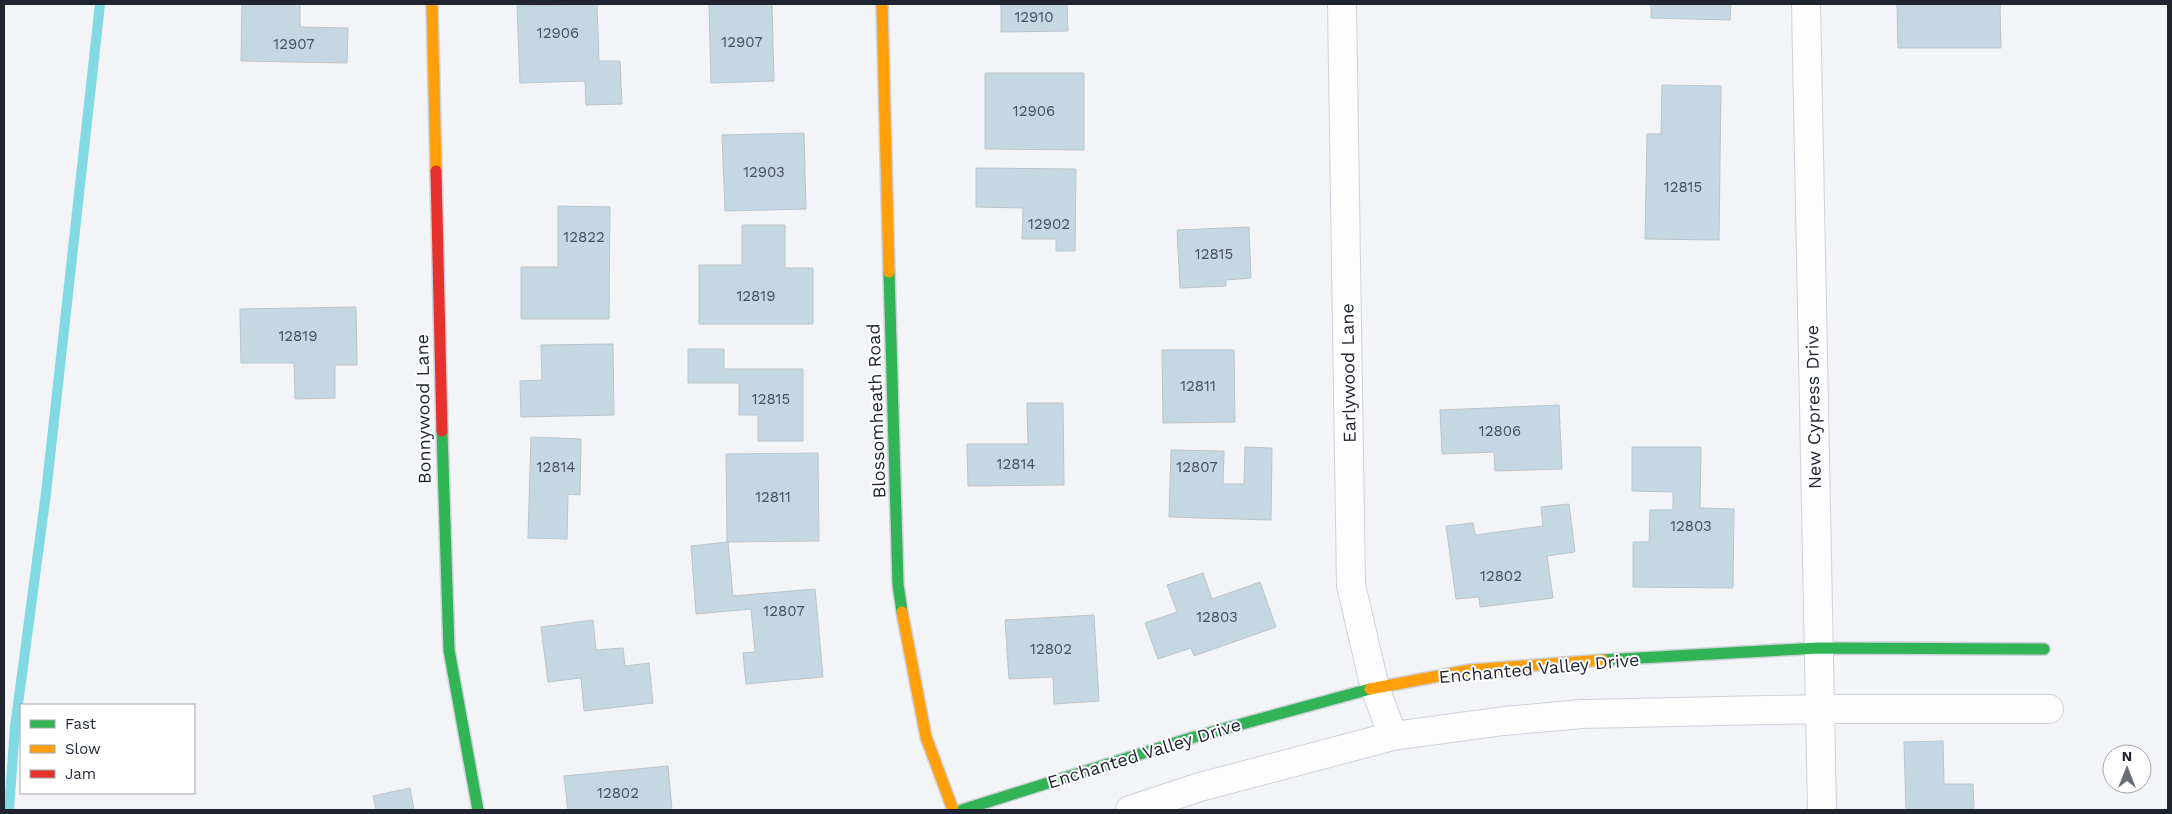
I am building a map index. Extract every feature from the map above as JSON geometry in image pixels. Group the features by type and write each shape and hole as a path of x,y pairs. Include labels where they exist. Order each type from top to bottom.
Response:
{"street":[{"name":"Bonnywood Lane","path":"432,4 443,497 449,650 478,810"},
{"name":"Blossomheath Road","path":"882,4 898,584 910,660 926,737 953,810"},
{"name":"Earlywood Lane","path":"1342,4 1351,586 1374,688 1393,736"},
{"name":"New Cypress Drive","path":"1806,4 1822,810"},
{"name":"Enchanted Valley Drive","path":"962,810 1194,737 1374,688 1470,670 1582,661 1818,648 2044,649"},
{"path":"1130,810 1200,787 1393,736 1504,721 1582,714 1820,708 2049,708"}],"building":[{"path":"242,4 300,4 300,27 348,28 347,63 241,61"},
{"path":"597,4 599,61 620,61 622,104 586,105 585,81 520,83 517,6"},
{"path":"709,4 772,4 774,81 711,83"},
{"path":"1001,4 1067,4 1068,31 1001,32"},
{"path":"1651,4 1731,4 1730,20 1651,18"},
{"path":"1897,4 2000,4 2001,48 1898,48"},
{"path":"985,73 1084,73 1084,150 985,149"},
{"path":"1662,85 1721,86 1719,240 1645,239 1647,134 1661,134"},
{"path":"804,133 806,209 725,211 722,135"},
{"path":"976,168 1076,169 1075,251 1056,251 1056,239 1022,239 1023,208 976,207"},
{"path":"558,206 610,207 609,319 521,319 521,267 558,267"},
{"path":"742,225 785,225 785,268 813,268 813,324 699,324 699,265 742,265"},
{"path":"1249,227 1251,278 1226,280 1226,286 1180,288 1177,230"},
{"path":"356,307 357,365 335,365 335,398 295,399 294,363 241,363 240,309"},
{"path":"613,344 614,415 521,417 520,381 542,380 541,345"},
{"path":"688,349 724,349 724,369 803,369 803,441 758,441 758,415 739,415 739,383 688,383"},
{"path":"1162,350 1234,350 1235,422 1163,423"},
{"path":"1027,403 1063,403 1064,485 968,486 967,444 1028,444"},
{"path":"1559,405 1562,469 1495,471 1494,452 1442,454 1440,410"},
{"path":"531,437 581,439 580,495 568,494 567,539 528,538"},
{"path":"1245,447 1272,448 1271,520 1169,517 1171,450 1224,451 1223,484 1244,484"},
{"path":"1632,447 1701,447 1700,508 1734,509 1733,588 1633,587 1633,542 1649,542 1650,510 1673,510 1673,492 1632,491"},
{"path":"818,453 819,541 727,542 726,454"},
{"path":"1569,504 1575,552 1547,556 1553,598 1480,607 1479,597 1456,599 1446,526 1473,523 1475,535 1543,526 1541,507"},
{"path":"728,542 733,596 815,589 823,677 746,684 743,653 755,652 751,609 696,614 691,546"},
{"path":"1203,573 1212,599 1260,582 1276,627 1194,656 1191,648 1158,659 1145,623 1177,612 1167,585"},
{"path":"1094,615 1099,701 1054,704 1053,677 1009,679 1005,620"},
{"path":"593,620 596,650 623,648 625,666 649,663 653,703 584,711 581,678 548,682 541,627"},
{"path":"1943,741 1944,784 1973,784 1974,810 1906,810 1904,742"},
{"path":"668,766 672,810 568,810 564,776"},
{"path":"410,788 414,810 376,810 373,796"}],"waterway":[{"path":"9,810 15,727 46,493 100,4"}],"traffic: fast":[{"path":"889,272 898,584 902,612"},
{"path":"442,431 449,650 478,810"},
{"path":"1603,660 1818,648 2044,649"},
{"path":"962,810 1194,737 1370,689"}],"traffic: slow":[{"path":"432,4 436,171"},
{"path":"882,4 889,272"},
{"path":"902,612 926,737 953,810"},
{"path":"1370,689 1470,670 1603,660"}],"traffic: jam":[{"path":"436,171 442,431"}]}
